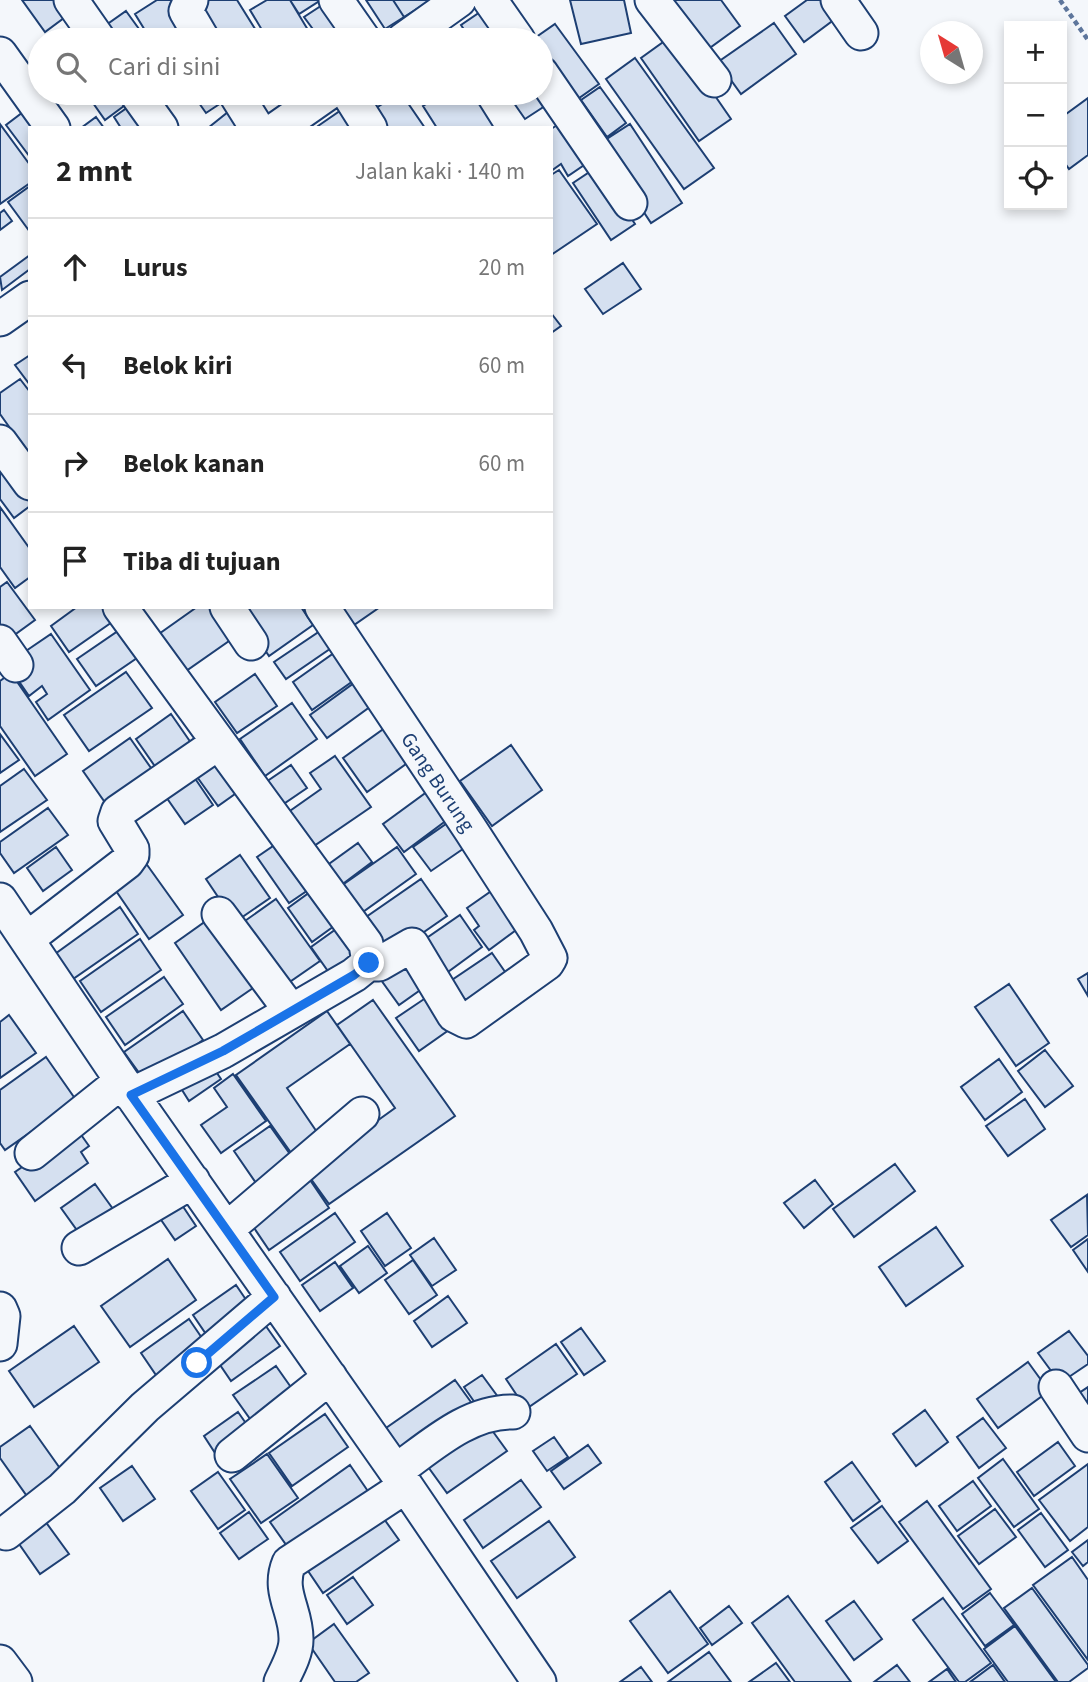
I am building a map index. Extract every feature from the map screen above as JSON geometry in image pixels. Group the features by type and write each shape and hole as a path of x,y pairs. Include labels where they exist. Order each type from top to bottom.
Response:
{"street":[{"path":"71,0 91,28"},
{"path":"191,0 186,11 197,28"},
{"path":"336,0 356,28"},
{"path":"420,28 459,0"},
{"path":"490,0 510,28"},
{"path":"652,0 714,80"},
{"path":"838,0 861,33"},
{"path":"0,54 28,93"},
{"path":"553,91 630,203"},
{"path":"37,105 52,126"},
{"path":"145,105 160,126"},
{"path":"243,105 256,126"},
{"path":"281,126 311,105"},
{"path":"356,105 369,126"},
{"path":"0,442 28,480"},
{"path":"32,1153 126,1088 223,1051 354,975 369,963 366,944 121,609"},
{"path":"228,609 251,643"},
{"name":"Gang Burung","path":"323,609 470,829 542,940 550,958 547,963 466,1021 454,1015 412,945 379,964 369,963"},
{"path":"27,939 127,862 132,855 132,849 115,821 118,812 218,743"},
{"path":"0,900 126,1088 401,1478 538,1682"},
{"path":"219,914 292,1011"},
{"path":"227,1229 362,1114"},
{"path":"79,1248 193,1181"},
{"path":"6,1533 61,1489 145,1407 274,1297"},
{"path":"0,1309 3,1316 0,1344"},
{"path":"232,1455 330,1377"},
{"path":"1056,1387 1088,1435"},
{"path":"281,1682 295,1649 297,1637 285,1587 284,1576 289,1563 470,1422 491,1414 513,1412"},
{"path":"0,1662 15,1682"}],"path":[{"path":"1060,0 1088,40"}],"building":[{"path":"22,0 69,0 76,9 50,28 42,28"},
{"path":"157,0 173,0 192,28 144,28 135,14"},
{"path":"209,0 237,0 254,28 203,28 192,11"},
{"path":"267,0 290,0 307,28 261,28 250,10"},
{"path":"290,0 321,0 299,14"},
{"path":"330,0 346,28 312,28 304,17"},
{"path":"366,0 393,0 404,17 384,28"},
{"path":"393,0 431,0 404,17"},
{"path":"570,0 624,0 631,33 581,44"},
{"path":"659,0 721,0 740,26 700,55"},
{"path":"807,0 833,0 843,13 804,42 785,16"},
{"path":"489,6 505,28 463,28 461,25"},
{"path":"126,11 138,28 102,28"},
{"path":"774,23 796,54 741,94 718,62"},
{"path":"555,24 599,84 572,103 553,76 553,28 549,28"},
{"path":"673,35 731,119 699,141 641,58"},
{"path":"635,58 714,168 684,189 606,79"},
{"path":"600,87 626,123 607,137 581,100"},
{"path":"1088,98 1088,155 1069,169 1067,166 1067,113"},
{"path":"94,105 125,105 105,120"},
{"path":"131,105 141,105 152,126 120,126 114,117"},
{"path":"200,105 218,105 206,113"},
{"path":"351,105 365,126 318,126"},
{"path":"381,105 409,105 424,126 380,126 370,112"},
{"path":"480,105 493,126 436,126 423,106"},
{"path":"515,105 546,105 525,119"},
{"path":"31,106 46,126 28,126 28,154 6,125"},
{"path":"228,112 238,126 210,126"},
{"path":"96,117 103,126 84,126"},
{"path":"567,119 593,159 568,176 561,164 553,170 553,128"},
{"path":"0,124 28,162 28,184 0,204"},
{"path":"630,124 682,203 651,223 599,144"},
{"path":"597,167 635,224 611,240 573,183"},
{"path":"559,170 597,224 553,254 553,174"},
{"path":"28,187 28,229 8,202"},
{"path":"4,210 12,221 0,230 0,213"},
{"path":"28,256 28,270 2,290 0,277"},
{"path":"623,263 641,289 603,314 585,289"},
{"path":"553,316 561,326 553,332"},
{"path":"28,356 28,382 15,365"},
{"path":"20,379 28,389 28,453 0,414 0,393"},
{"path":"0,448 28,486 28,508 14,518 0,499"},
{"path":"0,507 28,546 28,578 15,588 0,567"},
{"path":"7,582 35,620 6,641 0,633 0,587"},
{"path":"74,609 107,609 115,620 69,652 51,626"},
{"path":"194,609 221,609 239,634 176,678 149,641"},
{"path":"245,609 302,609 313,625 269,656 240,613"},
{"path":"343,609 377,609 354,625"},
{"path":"329,625 340,642 286,679 274,662"},
{"path":"118,631 137,658 96,686 77,659"},
{"path":"51,634 90,690 48,720 36,702 47,694 42,686 29,696 16,677 20,655"},
{"path":"341,648 360,676 312,710 293,682"},
{"path":"126,672 152,708 89,751 64,715"},
{"path":"11,673 67,754 35,776 0,726 0,681"},
{"path":"255,674 277,706 237,733 215,702"},
{"path":"361,678 378,701 327,738 310,715"},
{"path":"292,703 317,739 265,776 240,739"},
{"path":"171,714 198,753 163,778 136,739"},
{"path":"389,725 413,759 367,792 343,758"},
{"path":"0,734 19,760 0,773"},
{"path":"130,738 158,778 111,811 83,771"},
{"path":"511,745 542,790 492,826 460,781"},
{"path":"335,756 371,807 311,848 287,813 321,789 310,773"},
{"path":"219,757 242,789 218,806 195,774"},
{"path":"291,765 307,788 282,805 266,782"},
{"path":"24,769 47,800 0,832 0,786"},
{"path":"192,774 213,805 185,824 164,794"},
{"path":"435,786 455,814 404,852 383,824"},
{"path":"48,808 68,835 14,873 0,853 0,842"},
{"path":"456,817 473,842 431,871 413,847"},
{"path":"282,840 314,886 289,903 257,857"},
{"path":"358,843 372,862 336,889 322,869"},
{"path":"56,847 72,870 43,891 27,868"},
{"path":"397,847 416,874 360,914 341,886"},
{"path":"240,855 270,898 235,922 206,879"},
{"path":"145,862 183,915 149,939 112,885"},
{"path":"421,879 447,916 382,961 356,924"},
{"path":"500,885 527,922 489,950 474,930 479,926 467,908"},
{"path":"317,887 341,921 312,942 288,908"},
{"path":"276,899 320,961 278,990 235,928"},
{"path":"120,907 138,934 73,979 55,954"},
{"path":"460,915 482,947 441,977 418,944"},
{"path":"206,921 253,988 221,1010 175,943"},
{"path":"339,927 358,954 330,974 311,947"},
{"path":"140,939 161,970 101,1012 80,981"},
{"path":"410,949 433,981 399,1005 376,973"},
{"path":"492,953 510,979 462,1013 443,986"},
{"path":"1088,973 1088,996 1078,979"},
{"path":"164,977 183,1004 125,1045 106,1017"},
{"path":"1009,984 1049,1043 1016,1066 975,1007"},
{"path":"433,993 456,1025 419,1051 396,1018"},
{"path":"373,1000 455,1116 329,1204 306,1172 395,1108 337,1025"},
{"path":"183,1011 203,1040 145,1081 124,1052"},
{"path":"327,1011 350,1044 287,1088 321,1138 294,1157 236,1075"},
{"path":"9,1015 36,1053 0,1078 0,1022"},
{"path":"1045,1050 1073,1086 1045,1107 1018,1071"},
{"path":"46,1057 76,1100 5,1150 0,1143 0,1090"},
{"path":"999,1059 1022,1092 985,1120 961,1087"},
{"path":"208,1060 221,1079 189,1101 177,1082"},
{"path":"233,1074 266,1121 221,1153 201,1125 227,1107 214,1088"},
{"path":"1025,1099 1045,1129 1008,1156 986,1126"},
{"path":"270,1126 292,1157 256,1183 234,1151"},
{"path":"77,1129 89,1146 81,1152 88,1163 35,1201 15,1172"},
{"path":"895,1164 915,1191 854,1237 833,1209"},
{"path":"308,1177 329,1208 269,1250 248,1219"},
{"path":"815,1180 833,1204 804,1228 784,1203"},
{"path":"95,1184 113,1209 79,1233 61,1208"},
{"path":"1087,1195 1088,1235 1071,1247 1051,1220"},
{"path":"178,1199 196,1226 175,1240 157,1214"},
{"path":"335,1213 355,1242 300,1281 280,1252"},
{"path":"387,1213 411,1248 385,1266 361,1231"},
{"path":"936,1227 963,1266 906,1306 879,1267"},
{"path":"434,1238 456,1270 432,1286 410,1255"},
{"path":"1088,1239 1088,1272 1073,1250"},
{"path":"368,1246 387,1273 359,1293 340,1266"},
{"path":"168,1259 196,1300 130,1347 101,1306"},
{"path":"413,1260 437,1295 409,1314 385,1280"},
{"path":"335,1262 353,1288 320,1311 302,1285"},
{"path":"236,1285 251,1307 208,1337 193,1315"},
{"path":"448,1296 467,1323 432,1347 414,1321"},
{"path":"189,1319 206,1344 158,1378 141,1353"},
{"path":"263,1322 280,1346 231,1381 214,1356"},
{"path":"74,1326 99,1362 34,1407 9,1371"},
{"path":"581,1328 605,1361 584,1375 561,1342"},
{"path":"1069,1331 1088,1356 1088,1364 1060,1383 1038,1353"},
{"path":"556,1344 577,1374 526,1409 506,1379"},
{"path":"1028,1362 1049,1391 998,1428 977,1399"},
{"path":"276,1366 295,1393 253,1423 233,1395"},
{"path":"482,1375 501,1401 482,1413 464,1387"},
{"path":"455,1380 476,1409 407,1458 386,1428"},
{"path":"1088,1387 1088,1431 1067,1401"},
{"path":"925,1410 948,1442 916,1466 893,1434"},
{"path":"238,1412 252,1432 217,1456 204,1436"},
{"path":"325,1414 348,1447 292,1486 269,1453"},
{"path":"983,1418 1006,1448 979,1468 957,1437"},
{"path":"486,1422 507,1451 447,1493 426,1464"},
{"path":"30,1426 64,1474 29,1499 0,1458 0,1447"},
{"path":"554,1437 568,1457 547,1471 533,1451"},
{"path":"1058,1442 1075,1466 1034,1496 1017,1472"},
{"path":"588,1445 601,1463 564,1489 551,1471"},
{"path":"267,1454 298,1498 261,1523 230,1479"},
{"path":"1003,1459 1039,1509 1014,1527 978,1478"},
{"path":"852,1462 880,1501 853,1521 825,1482"},
{"path":"1088,1464 1088,1527 1070,1541 1039,1500"},
{"path":"350,1465 374,1500 294,1556 270,1522"},
{"path":"132,1466 155,1499 123,1521 100,1488"},
{"path":"218,1472 245,1510 218,1529 191,1491"},
{"path":"521,1480 541,1507 483,1548 464,1520"},
{"path":"973,1481 991,1506 957,1531 939,1506"},
{"path":"927,1501 991,1589 963,1609 899,1522"},
{"path":"882,1506 908,1541 878,1563 851,1528"},
{"path":"377,1509 399,1540 323,1593 302,1562"},
{"path":"995,1509 1016,1537 979,1564 958,1536"},
{"path":"249,1512 268,1539 239,1559 220,1533"},
{"path":"1041,1513 1068,1550 1045,1567 1018,1530"},
{"path":"45,1521 69,1554 40,1574 17,1541"},
{"path":"549,1521 575,1557 517,1598 491,1561"},
{"path":"1088,1540 1088,1562 1083,1566 1072,1552"},
{"path":"1072,1557 1088,1580 1088,1660 1033,1585"},
{"path":"353,1577 373,1605 347,1624 327,1595"},
{"path":"1032,1588 1088,1665 1088,1668 1069,1682 1058,1682 1004,1608"},
{"path":"670,1591 708,1644 668,1673 630,1621"},
{"path":"990,1593 1014,1625 985,1646 962,1614"},
{"path":"788,1596 851,1682 795,1682 752,1623"},
{"path":"943,1598 991,1663 965,1682 959,1682 913,1620"},
{"path":"854,1601 882,1639 854,1660 826,1621"},
{"path":"729,1606 742,1623 712,1645 700,1628"},
{"path":"334,1624 369,1673 356,1682 335,1682 308,1643"},
{"path":"1015,1626 1056,1682 1008,1682 984,1649"},
{"path":"709,1652 731,1682 668,1682"},
{"path":"776,1663 790,1682 749,1682"},
{"path":"897,1665 910,1682 874,1682"},
{"path":"993,1665 1005,1682 970,1682"},
{"path":"641,1667 652,1682 620,1682"},
{"path":"947,1669 956,1682 929,1682"}],"route":[{"path":"197,1363 274,1297 131,1095 223,1051 354,975 369,963"}]}
